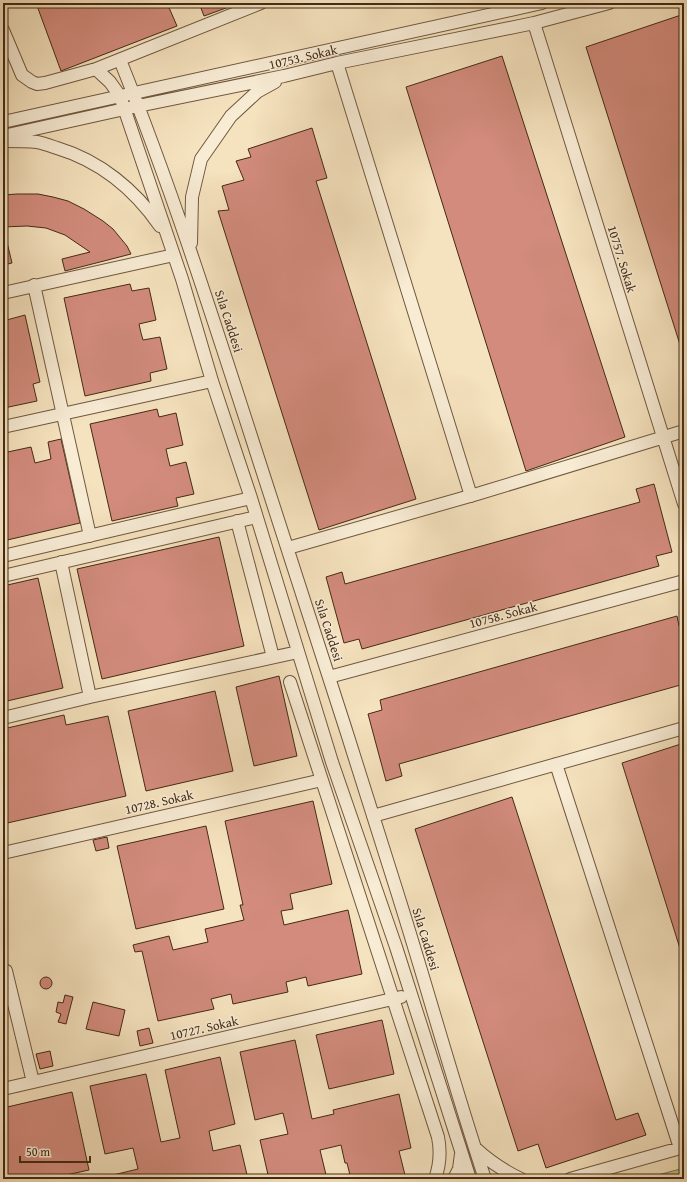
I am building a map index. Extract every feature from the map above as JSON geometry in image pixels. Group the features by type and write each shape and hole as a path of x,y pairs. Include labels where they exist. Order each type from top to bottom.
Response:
{"street":[{"path":"3,30 22,75 37,84 96,69 261,3"},
{"name":"10753. Sokak","path":"3,122 542,3"},
{"name":"10753. Sokak","path":"3,136 284,76 337,63 534,23 609,3"},
{"name":"10757. Sokak","path":"534,23 684,504"},
{"name":"Sıla Caddesi","path":"120,60 191,250 288,548 394,881 484,1179"},
{"path":"337,63 470,496"},
{"path":"96,69 110,82 120,96 169,240 212,381 251,498 332,762 396,946 470,1179"},
{"path":"191,250 192,197 201,158 231,116 257,92 284,76"},
{"path":"3,141 38,142 71,152 93,164 113,176 133,193 151,214 169,240"},
{"path":"3,292 174,255"},
{"path":"34,286 90,536"},
{"path":"3,427 212,381"},
{"path":"288,548 470,496 684,431"},
{"path":"3,556 251,498"},
{"path":"3,576 256,517"},
{"path":"238,521 273,657"},
{"path":"61,562 90,697"},
{"name":"10758. Sokak","path":"329,677 684,581"},
{"path":"3,718 90,697 298,652"},
{"path":"290,682 438,1137 440,1162 435,1179"},
{"path":"373,816 684,728"},
{"path":"556,764 682,1148 570,1179"},
{"name":"10728. Sokak","path":"3,852 322,780"},
{"path":"3,971 6,971 33,1082"},
{"name":"10727. Sokak","path":"3,1089 411,994"},
{"path":"474,1147 488,1160 521,1179"},
{"path":"454,1179 459,1169 461,1153"}],"green space":[{"path":"684,1168 684,1179 643,1179"}],"building":[{"path":"36,3 167,3 177,26 61,71"},
{"path":"199,3 236,3 237,4 204,16"},
{"path":"684,14 684,351 682,351 586,47"},
{"path":"502,56 625,437 526,471 406,87"},
{"path":"312,128 327,178 316,181 416,499 319,530 218,211 229,210 222,186 244,180 236,161 251,157 248,149"},
{"path":"38,194 53,197 68,201 84,209 113,229 127,246 131,254 65,271 62,259 90,252 65,235 46,228 27,226 3,227 3,195"},
{"path":"6,238 12,263 3,265 3,239"},
{"path":"130,284 132,291 149,288 156,320 139,324 141,333 143,340 160,337 167,369 150,373 151,381 85,396 64,298"},
{"path":"25,315 40,382 33,384 37,401 4,408 3,321"},
{"path":"157,409 159,417 176,413 183,445 166,449 168,458 170,466 186,462 194,494 176,498 178,506 112,521 90,424"},
{"path":"61,439 80,523 3,541 3,453 31,447 35,463 51,459 48,442"},
{"path":"654,484 672,552 656,556 659,566 362,649 359,639 344,643 326,577 342,572 345,584 640,502 636,489"},
{"path":"219,537 244,646 102,679 77,569"},
{"path":"38,578 63,688 3,702 3,586"},
{"path":"677,616 679,626 684,625 684,684 399,764 402,776 386,781 368,714 382,710 380,700"},
{"path":"279,676 297,756 254,766 236,687"},
{"path":"215,691 233,771 146,791 128,711"},
{"path":"64,715 66,725 108,716 126,796 3,824 3,729"},
{"path":"684,743 684,955 682,955 622,763"},
{"path":"512,797 616,1120 638,1113 646,1135 546,1168 538,1144 518,1151 415,829"},
{"path":"313,801 332,884 290,894 293,909 281,911 284,925 348,910 362,974 308,986 306,977 286,982 288,992 233,1004 231,994 211,999 214,1009 158,1021 142,951 135,952 133,945 169,936 173,950 208,942 205,929 244,920 240,905 243,905 225,821"},
{"path":"206,826 224,909 136,929 117,846"},
{"path":"107,837 109,848 96,851 93,840"},
{"path":"46,977 50,979 52,983 50,987 46,989 42,987 40,983 42,979"},
{"path":"65,995 73,997 66,1024 58,1022 61,1014 56,1012 58,1002 63,1003"},
{"path":"93,1002 125,1010 119,1036 86,1029"},
{"path":"382,1020 394,1074 329,1089 316,1035"},
{"path":"149,1028 153,1043 140,1046 137,1031"},
{"path":"295,1040 312,1119 334,1114 333,1110 399,1094 411,1148 399,1151 406,1179 351,1179 347,1163 345,1163 341,1145 320,1150 327,1179 269,1179 260,1140 288,1134 283,1113 255,1120 240,1052"},
{"path":"50,1051 53,1066 40,1069 36,1054"},
{"path":"220,1057 235,1124 209,1131 213,1151 240,1145 248,1179 109,1179 109,1176 138,1169 133,1148 105,1154 90,1086 146,1074 161,1142 180,1138 165,1070"},
{"path":"72,1092 89,1170 48,1179 3,1179 3,1108"}]}
